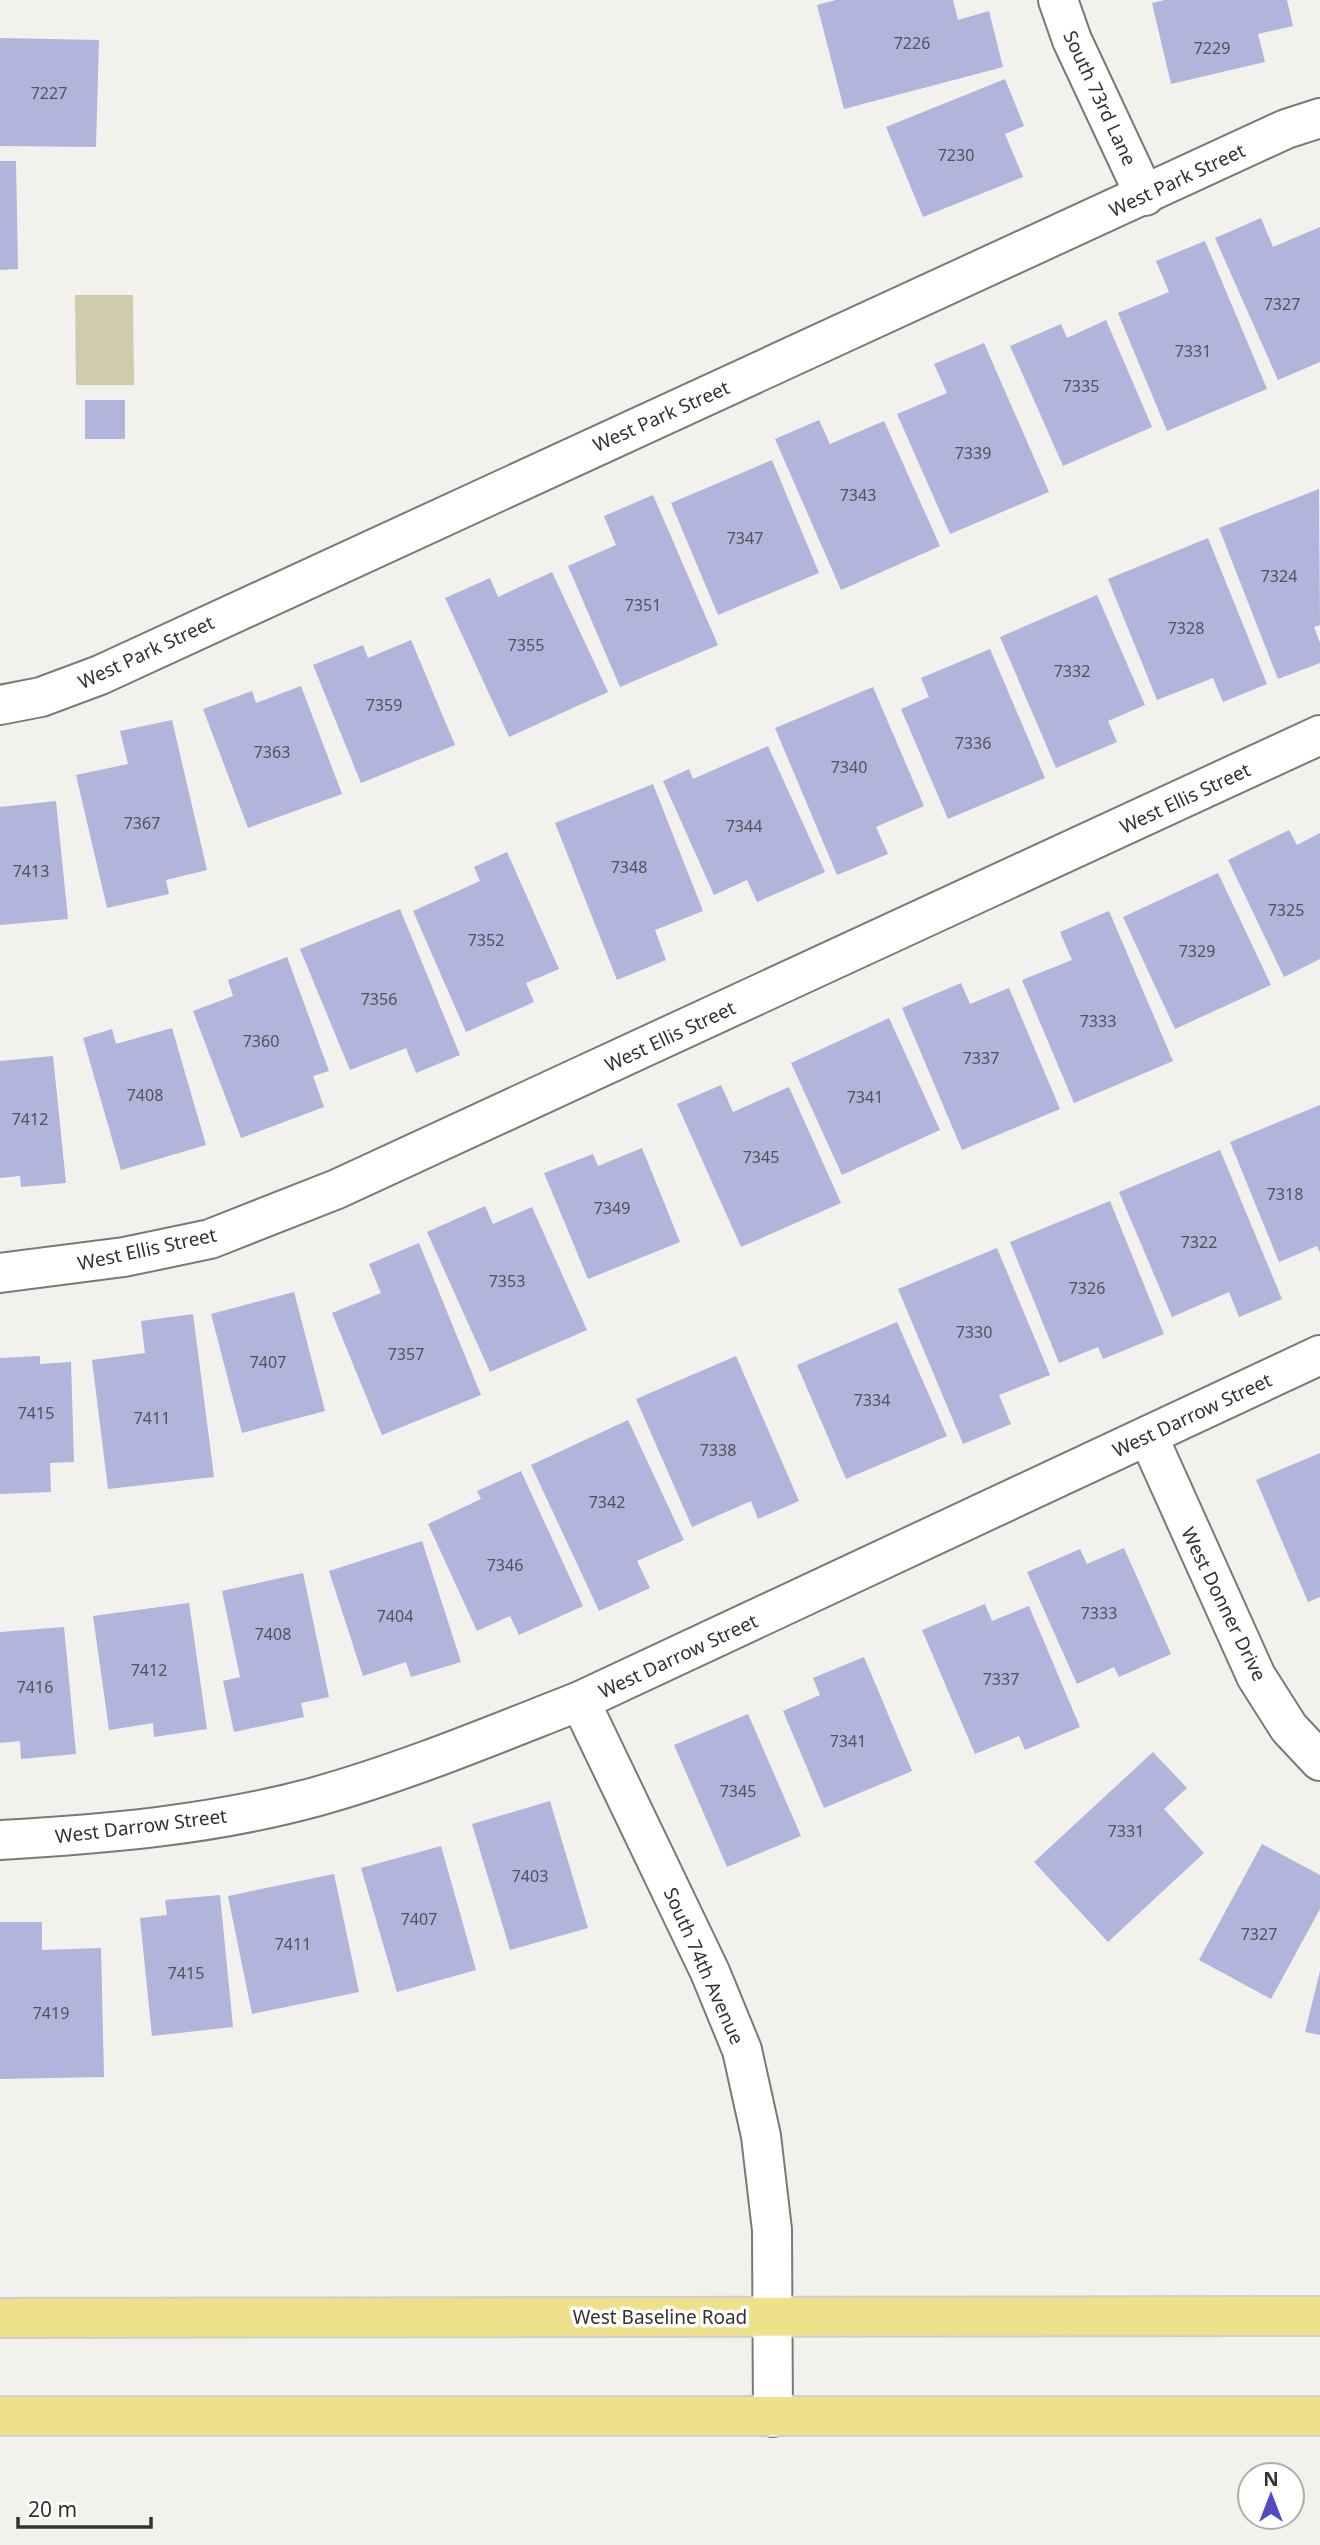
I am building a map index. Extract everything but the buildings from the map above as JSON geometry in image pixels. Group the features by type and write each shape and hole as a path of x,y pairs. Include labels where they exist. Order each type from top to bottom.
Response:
{"main road":[{"name":"West Baseline Road","path":"0,2318 1320,2316"},
{"path":"0,2416 1320,2416"}],"street":[{"name":"South 73rd Lane","path":"1058,0 1072,40 1145,196"},
{"name":"West Park Street","path":"0,705 41,697 100,676 613,437 1145,196 1286,129 1320,118"},
{"name":"West Ellis Street","path":"0,1273 124,1257 211,1239 337,1189 1320,735"},
{"name":"West Darrow Street","path":"0,1840 93,1835 201,1821 315,1797 455,1750 579,1701 1320,1355"},
{"name":"West Donner Drive","path":"1148,1436 1256,1676 1289,1728 1320,1761"},
{"name":"South 74th Avenue","path":"579,1701 710,1972 742,2050 761,2136 772,2230 773,2417"}],"shaded area":[{"path":"75,295 133,295 134,385 76,385"}]}
